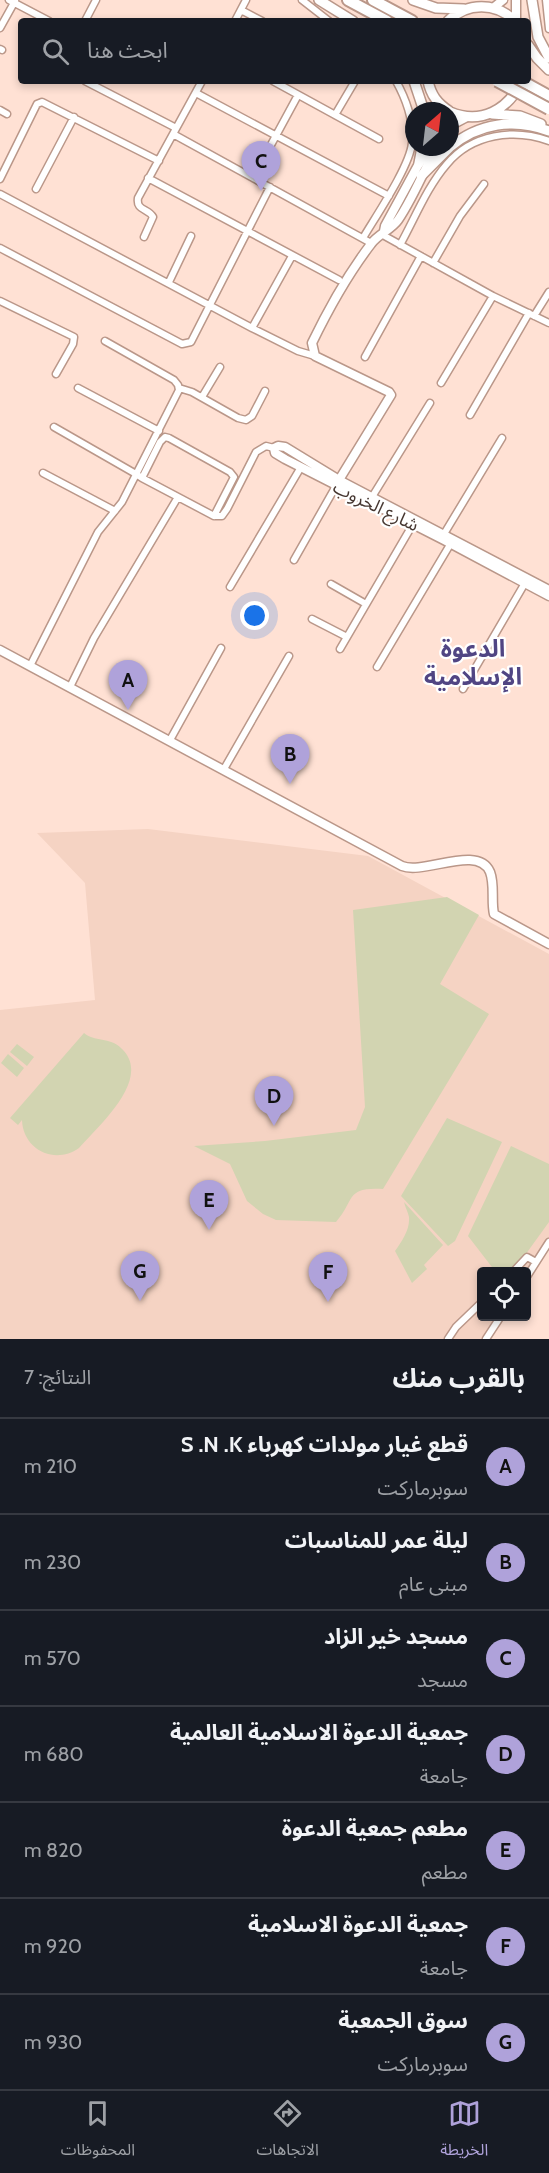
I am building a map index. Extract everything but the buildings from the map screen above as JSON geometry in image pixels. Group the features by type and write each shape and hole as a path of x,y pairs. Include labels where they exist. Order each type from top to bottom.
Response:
{"highway":[{"path":"348,0 381,18"},
{"path":"373,0 406,18"},
{"path":"502,84 549,110"},
{"path":"527,84 549,96"}],"main road":[{"path":"319,0 348,18"},
{"path":"413,0 435,8 466,9"},
{"path":"493,8 503,0"},
{"path":"515,18 516,0"},
{"path":"532,0 538,36 549,58"},
{"path":"451,18 457,13 476,7 493,8 510,18"},
{"path":"531,50 549,70"},
{"path":"415,84 421,102"},
{"path":"428,84 436,102"},
{"path":"492,114 511,98 520,84"},
{"path":"459,114 467,117"},
{"path":"459,121 467,117 492,114 520,116 549,130"},
{"path":"459,141 476,131 499,125 522,124 549,130"},
{"path":"419,163 420,156"},
{"path":"383,233 423,156"},
{"path":"315,356 312,343 367,241 392,228 398,221 431,156"},
{"path":"421,176 441,156"},
{"name":"شارع الخروب","path":"315,356 391,395 338,483"},
{"name":"شارع الخروب","path":"549,590 372,497 338,483 301,467 278,455 274,448 285,447 338,483 549,596"},
{"path":"0,650 402,866 418,869 468,860 484,865 490,874 494,914 549,944"}],"street":[{"path":"87,18 96,0"},
{"path":"236,18 246,0"},
{"path":"302,0 325,18"},
{"path":"546,0 549,29"},
{"path":"0,28 13,1 44,18"},
{"path":"241,10 256,18"},
{"path":"90,84 367,241 412,146 412,128 405,98 398,84"},
{"path":"144,237 153,217 140,208 138,201 148,178 200,84"},
{"path":"278,84 379,139"},
{"path":"335,115 353,84"},
{"path":"196,93 388,196"},
{"path":"253,178 298,95"},
{"path":"0,179 39,103 46,103 159,161"},
{"path":"0,110 7,114"},
{"path":"36,189 74,117"},
{"path":"400,245 442,171 462,150 477,141 504,134 524,135 549,141"},
{"path":"148,178 339,280"},
{"path":"433,263 460,216 484,184"},
{"path":"0,248 182,344 190,342 211,305 270,187"},
{"path":"0,194 252,328 298,351 315,356"},
{"path":"383,233 400,245 493,296 549,324"},
{"path":"169,282 191,236"},
{"path":"252,328 292,256"},
{"path":"365,357 421,256"},
{"path":"470,415 532,315 549,292"},
{"path":"441,383 493,296"},
{"path":"0,301 74,337 73,344 56,374"},
{"path":"105,341 174,380 179,388 238,418 246,420 252,416 265,391"},
{"path":"202,398 220,367"},
{"path":"78,388 159,431"},
{"path":"139,476 179,388"},
{"path":"372,497 430,403"},
{"path":"54,427 214,516 222,516 227,509 256,452 261,447 274,448"},
{"path":"30,666 98,532 165,437 233,474 232,482 214,516"},
{"path":"444,534 502,438"},
{"path":"230,587 301,467"},
{"path":"43,473 115,511"},
{"path":"294,560 338,483"},
{"path":"70,687 99,630 178,497"},
{"path":"340,650 413,524"},
{"path":"377,667 451,543"},
{"path":"463,689 525,583"},
{"path":"331,584 366,604"},
{"path":"312,619 347,636"},
{"path":"170,741 221,648"},
{"path":"224,769 289,656"},
{"path":"531,1270 549,1242"},
{"path":"518,1267 527,1257 536,1262"},
{"path":"448,1339 456,1327 477,1307"},
{"path":"486,1339 498,1321"}],"shaded area":[{"path":"148,829 368,856 549,954 549,1242 531,1270 531,1267 477,1267 477,1321 497,1321 485,1339 0,1339 0,1010 95,1000 85,883 37,833"}],"green space":[{"path":"447,897 479,915 440,984 489,1014 383,1189 357,1192 336,1222 276,1220 263,1214 247,1201 230,1164 194,1146 265,1141 356,1130 365,1107 353,910"},
{"path":"84,1033 92,1038 112,1042 121,1048 129,1060 131,1073 120,1101 79,1148 70,1153 51,1155 34,1147 24,1131 22,1120 18,1125 10,1118"},
{"path":"17,1044 34,1057 27,1066 10,1052"},
{"path":"8,1054 24,1068 17,1077 1,1063"},
{"path":"447,1118 502,1142 455,1241 448,1246 401,1196"},
{"path":"511,1146 549,1164 549,1222 523,1258 513,1267 492,1267 468,1236"},
{"path":"404,1202 443,1245 424,1265 427,1269 412,1283 395,1251 408,1226 409,1217"}],"place":[{"name":"مسجد خير الزاد","path":"261,191"},
{"name":"قطع غيار مولدات كهرباء S .N .K","path":"128,710"},
{"name":"ليلة عمر للمناسبات","path":"290,784"},
{"name":"جمعية الدعوة الاسلامية العالمية","path":"274,1126"},
{"name":"مطعم جمعية الدعوة","path":"209,1230"},
{"name":"سوق الجمعية","path":"140,1301"},
{"name":"جمعية الدعوة الاسلامية","path":"328,1302"}],"district":[{"name":"الدعوة الإسلامية","path":"473,663"}]}
